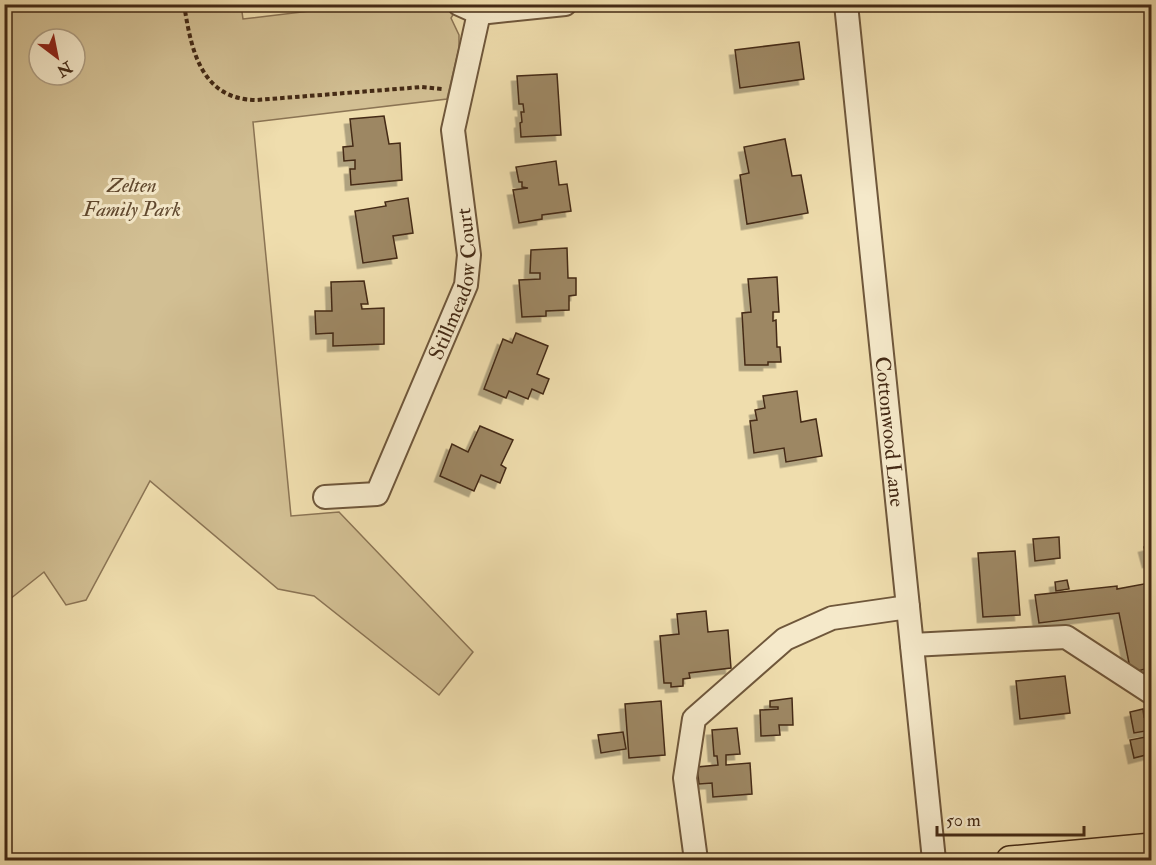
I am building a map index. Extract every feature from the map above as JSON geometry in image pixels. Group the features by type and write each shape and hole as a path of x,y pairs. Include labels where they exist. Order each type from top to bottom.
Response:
{"main road":[{"path":"1010,861 1152,847"}],"street":[{"path":"469,9 565,4"},
{"name":"Cottonwood Lane","path":"846,4 934,861"},
{"name":"Stillmeadow Court","path":"325,497 377,494 466,285 470,255 452,140 460,93 469,9"},
{"path":"696,861 685,778 694,719 785,639 832,618 908,607"},
{"path":"912,645 1066,637 1152,693"}],"path":[{"path":"184,4 190,40 198,61 217,87 236,98 257,100 422,87 460,93"}],"green space":[{"name":"Zelten Family Park","path":"5,5 241,5 243,19 360,5 459,5 451,18 459,35 459,48 447,99 253,122 291,516 339,512 473,652 439,695 314,596 278,589 150,481 86,600 66,605 44,572 5,603"}],"building":[{"path":"799,42 804,79 740,88 735,50"},
{"path":"557,74 561,135 521,137 521,112 524,112 523,104 519,104 517,76"},
{"path":"384,116 389,144 400,143 402,180 351,185 350,169 355,169 355,160 344,161 343,147 353,146 350,119"},
{"path":"785,139 792,176 801,175 808,213 747,224 740,175 749,173 744,147"},
{"path":"556,161 559,185 567,184 571,211 542,215 542,219 519,223 513,190 528,188 522,187 522,182 519,182 516,167"},
{"path":"408,198 413,233 393,236 397,258 363,263 355,211 386,206 385,202"},
{"path":"567,248 568,278 576,278 576,295 569,296 569,310 546,311 546,316 522,317 519,280 540,279 540,273 530,273 531,250"},
{"path":"777,277 779,312 773,312 773,321 776,320 777,347 780,347 781,362 768,362 768,365 745,365 742,313 751,312 748,279"},
{"path":"364,281 368,304 361,304 362,309 384,308 384,344 333,346 333,333 316,334 315,311 332,311 331,282"},
{"path":"516,333 548,346 537,374 549,379 543,394 532,389 528,399 509,391 506,398 484,389 503,339 512,343"},
{"path":"797,391 801,422 816,419 822,456 786,462 784,448 754,453 750,421 757,420 755,410 765,408 763,396"},
{"path":"480,426 513,440 501,465 506,468 500,483 481,475 474,491 440,476 452,444 468,452"},
{"path":"1059,537 1060,558 1035,561 1033,539"},
{"path":"1152,545 1152,561 1148,562 1144,547"},
{"path":"1015,551 1020,615 983,617 978,553"},
{"path":"1067,580 1069,589 1056,591 1055,582"},
{"path":"1149,583 1152,597 1152,667 1131,673 1119,613 1039,623 1035,595 1117,586 1117,589"},
{"path":"706,611 708,632 728,630 731,668 689,673 690,678 683,679 683,686 671,687 671,683 664,683 660,636 679,634 677,614"},
{"path":"1065,676 1070,713 1020,719 1016,681"},
{"path":"792,698 793,725 779,725 780,735 761,736 760,710 778,709 778,707 770,707 770,701"},
{"path":"661,701 665,755 629,758 625,704"},
{"path":"1143,709 1144,717 1152,715 1152,760 1150,754 1134,758 1130,740 1146,737 1145,731 1134,733 1130,712"},
{"path":"737,728 740,754 726,755 726,765 750,763 752,794 713,797 712,783 699,784 697,767 718,765 717,756 714,756 712,730"},
{"path":"623,732 626,749 601,753 598,735"},
{"path":"4,768 7,802 4,802"}]}
